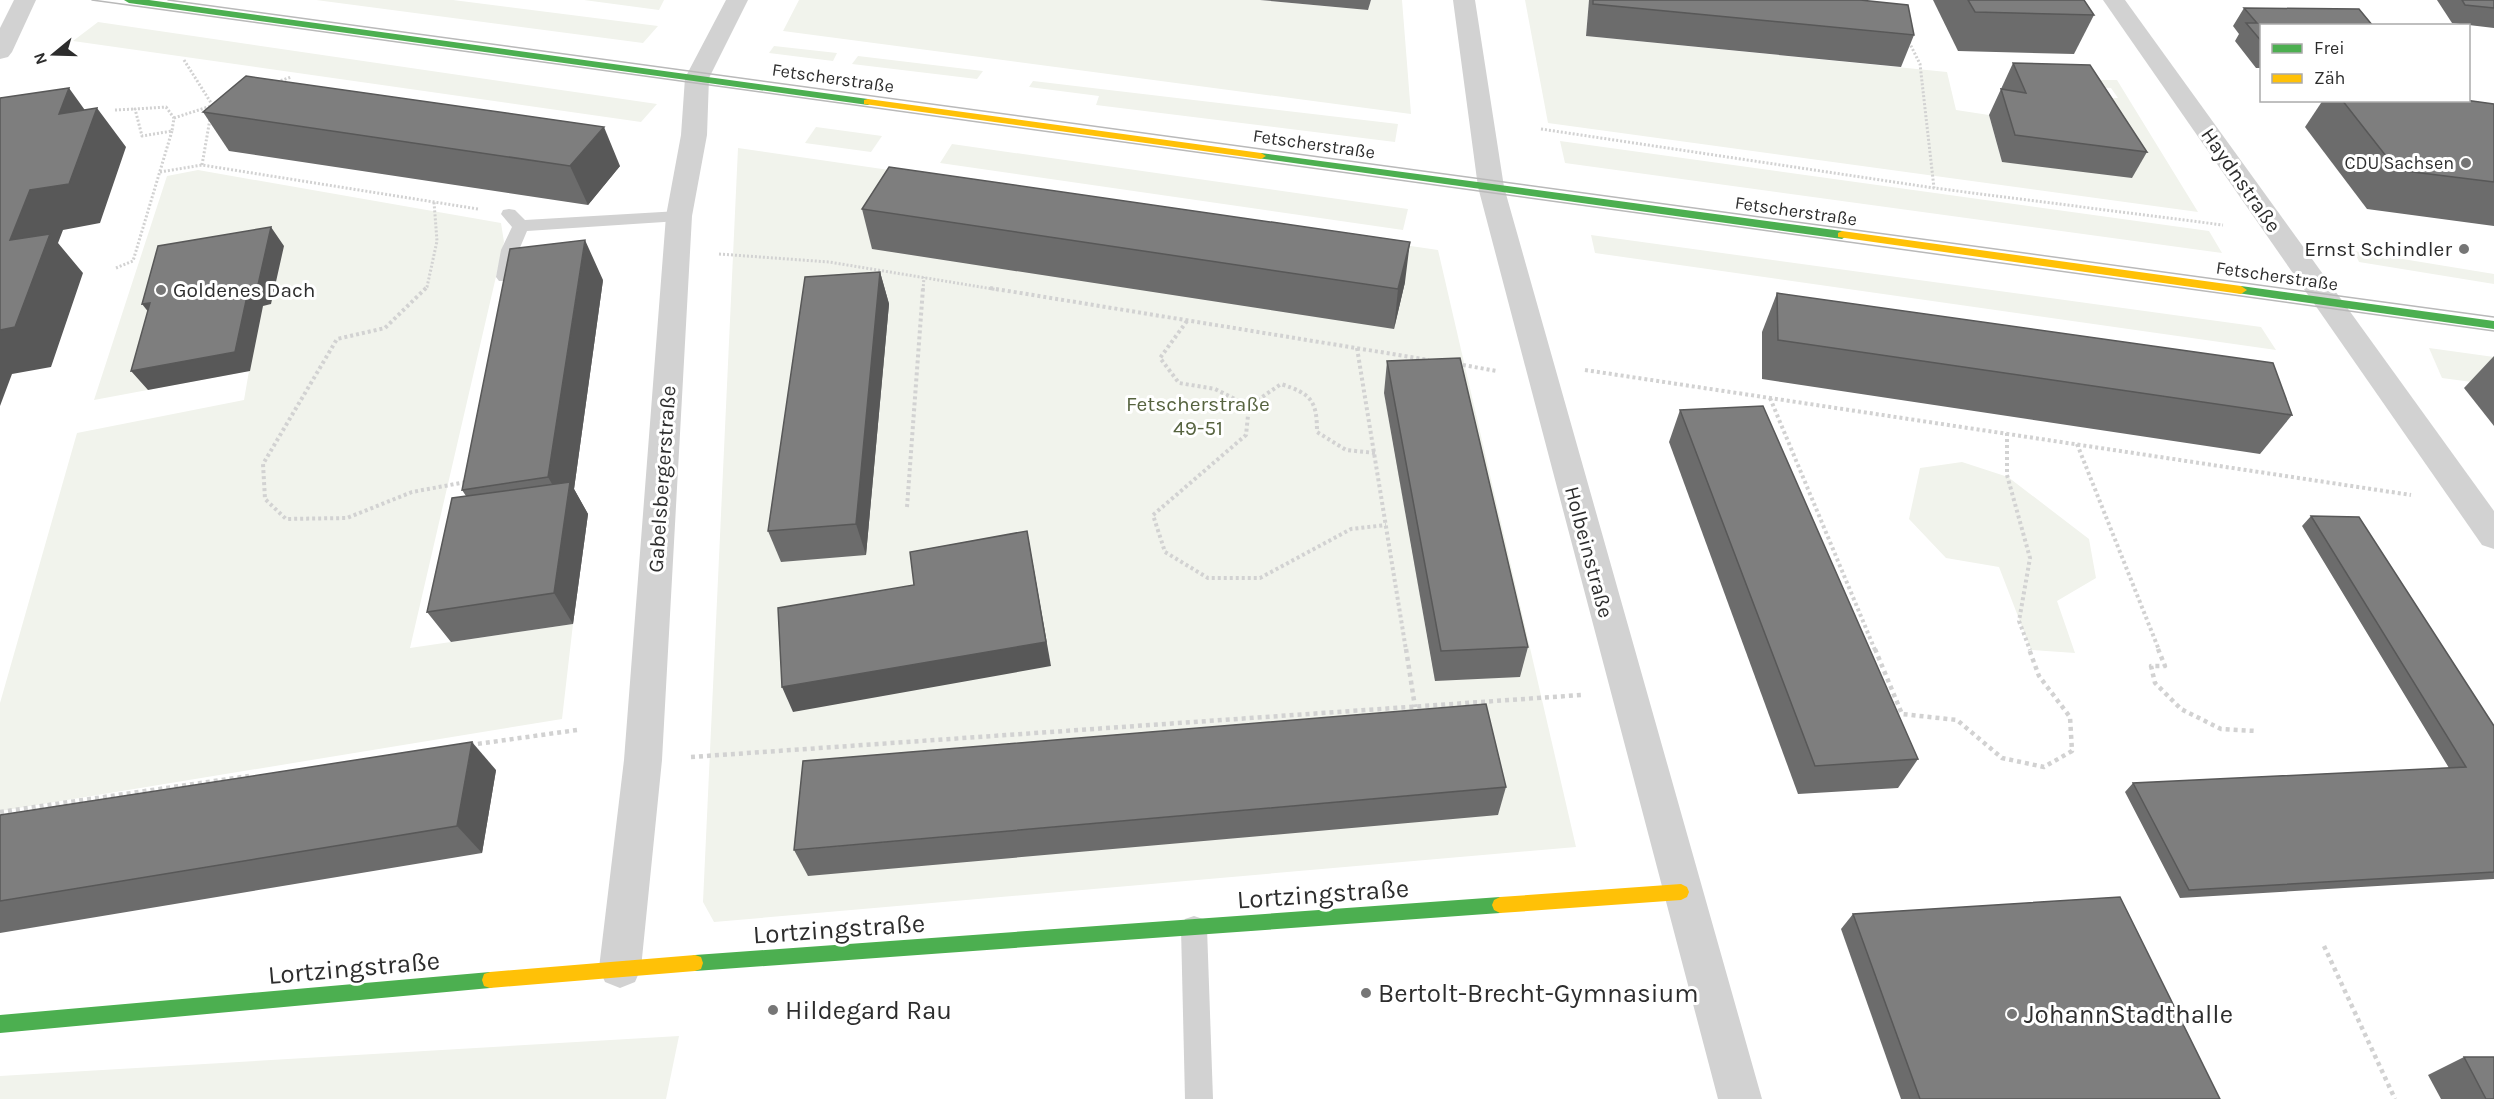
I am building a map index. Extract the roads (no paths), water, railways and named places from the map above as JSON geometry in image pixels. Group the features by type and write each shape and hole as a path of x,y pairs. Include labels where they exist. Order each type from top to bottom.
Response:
{"main road":[{"name":"Fetscherstraße","path":"129,0 2494,325"},
{"name":"Lortzingstraße","path":"0,1024 620,968 1681,892"}],"street":[{"path":"0,52 25,0"},
{"name":"Gabelsbergerstraße","path":"620,968 643,760 679,216 694,135 697,78 737,0"},
{"name":"Holbeinstraße","path":"1464,0 1491,187 1681,892 1740,1099"},
{"name":"Haydnstraße","path":"2114,0 2494,536"}],"lane":[{"path":"501,297 515,220 679,216"},
{"path":"1194,928 1199,1099"}],"tram line":[{"path":"92,0 2494,331"},
{"path":"168,0 2494,317"}],"place":[{"name":"CDU Sachsen","path":"2466,163"},
{"name":"Ernst Schindler","path":"2464,249"},
{"name":"Goldenes Dach","path":"161,290"},
{"name":"Bertolt-Brecht-Gymnasium","path":"1366,993"},
{"name":"Hildegard Rau","path":"773,1010"},
{"name":"JohannStadthalle","path":"2012,1014"}],"park label":[{"name":"Fetscherstraße 49-51","path":"1198,416"}]}
